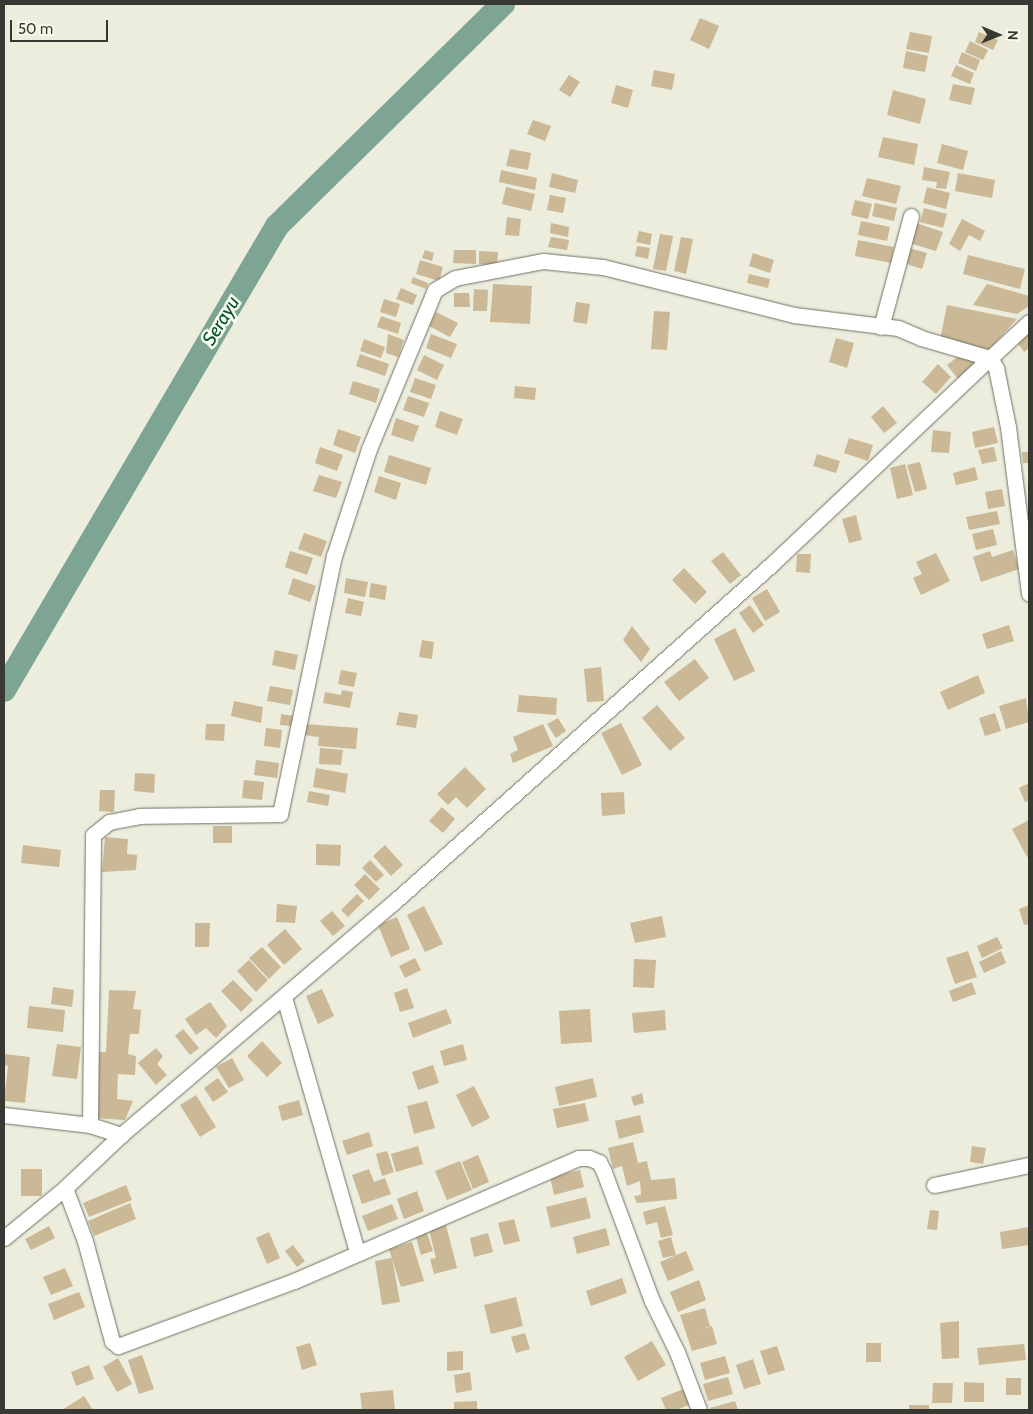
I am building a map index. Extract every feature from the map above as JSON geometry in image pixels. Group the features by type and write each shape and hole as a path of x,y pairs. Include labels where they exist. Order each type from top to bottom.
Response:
{"street":[{"path":"881,326 911,216"},
{"path":"90,1125 93,835 109,822 139,816 280,814 334,556 369,448 435,290 455,278 543,261 603,268 794,315 898,328 921,338 990,358 996,368 1008,427 1029,594"},
{"path":"4,1238 65,1188 177,1085 284,997 773,563 1029,322"},
{"path":"284,997 357,1252"},
{"path":"4,1115 90,1125 121,1136"},
{"path":"65,1188 85,1241 112,1341 118,1346 294,1281 357,1252 578,1158 599,1162 652,1302 677,1352 699,1410"},
{"path":"934,1185 1029,1165"}],"building":[{"path":"700,18 719,26 709,49 690,40"},
{"path":"910,32 932,36 929,53 906,49"},
{"path":"979,32 998,40 993,50 975,42"},
{"path":"970,41 988,50 983,60 965,52"},
{"path":"906,51 928,56 925,72 903,68"},
{"path":"962,52 980,60 976,71 958,63"},
{"path":"956,65 974,73 970,84 951,76"},
{"path":"654,70 675,74 672,90 651,86"},
{"path":"569,75 580,82 570,97 559,90"},
{"path":"953,84 975,88 971,105 949,100"},
{"path":"616,85 633,90 628,108 611,103"},
{"path":"893,90 926,99 920,124 887,115"},
{"path":"533,120 551,126 545,141 527,134"},
{"path":"883,137 918,144 914,165 878,157"},
{"path":"942,144 968,151 963,170 937,163"},
{"path":"510,149 531,153 528,170 506,166"},
{"path":"924,167 950,172 946,189 936,188 937,182 922,180"},
{"path":"501,170 537,178 535,190 499,182"},
{"path":"552,173 578,180 575,193 549,187"},
{"path":"958,173 995,180 992,198 955,191"},
{"path":"867,178 901,186 896,204 862,196"},
{"path":"506,187 535,194 531,211 502,204"},
{"path":"927,187 950,193 946,209 923,203"},
{"path":"550,195 566,198 563,213 547,210"},
{"path":"855,200 872,204 868,219 851,215"},
{"path":"875,203 897,208 894,221 872,216"},
{"path":"924,208 947,214 943,228 920,222"},
{"path":"507,217 521,219 519,236 505,235"},
{"path":"962,219 985,231 980,241 969,235 960,251 949,244"},
{"path":"861,221 890,227 887,241 858,235"},
{"path":"551,223 569,227 568,237 550,233"},
{"path":"916,223 943,232 936,251 909,243"},
{"path":"639,231 652,234 650,245 636,242"},
{"path":"660,234 673,236 666,271 653,269"},
{"path":"551,237 569,240 567,250 548,247"},
{"path":"681,237 693,239 686,274 674,271"},
{"path":"858,240 894,247 891,263 855,256"},
{"path":"637,246 650,248 648,259 635,256"},
{"path":"909,248 927,253 922,269 904,263"},
{"path":"425,250 434,253 432,261 422,258"},
{"path":"454,250 476,250 476,264 453,263"},
{"path":"479,251 498,252 497,265 479,264"},
{"path":"753,253 774,260 770,273 749,266"},
{"path":"968,255 1025,269 1020,289 963,274"},
{"path":"420,260 443,267 439,281 416,274"},
{"path":"749,274 770,279 768,288 747,283"},
{"path":"413,277 428,283 426,289 411,283"},
{"path":"493,284 532,286 530,324 490,322"},
{"path":"987,284 1029,296 1029,306 1017,314 973,305"},
{"path":"401,288 417,295 413,305 396,299"},
{"path":"474,289 488,290 487,311 473,311"},
{"path":"454,293 469,293 470,307 454,307"},
{"path":"384,299 400,304 396,317 380,312"},
{"path":"576,302 590,304 587,324 573,322"},
{"path":"947,305 1017,319 989,350 940,340"},
{"path":"654,311 670,312 667,350 651,349"},
{"path":"436,312 458,323 450,337 429,326"},
{"path":"381,316 401,323 398,334 377,327"},
{"path":"1029,331 1029,348 1024,352 1016,341"},
{"path":"388,334 404,340 398,357 386,353"},
{"path":"431,334 457,344 451,358 426,348"},
{"path":"836,338 854,343 847,368 829,362"},
{"path":"364,339 385,347 381,358 360,351"},
{"path":"360,354 389,364 385,376 356,366"},
{"path":"424,355 444,365 437,380 417,370"},
{"path":"960,355 970,357 976,365 958,379 947,365"},
{"path":"938,364 951,377 936,394 922,382"},
{"path":"415,378 436,385 431,399 410,392"},
{"path":"353,381 380,389 376,403 349,394"},
{"path":"515,386 536,388 535,400 514,398"},
{"path":"408,396 429,403 424,417 403,410"},
{"path":"883,406 897,423 884,433 871,417"},
{"path":"440,411 463,419 457,435 435,427"},
{"path":"396,418 419,426 413,442 391,435"},
{"path":"994,427 998,443 975,448 972,432"},
{"path":"338,429 361,437 355,453 333,445"},
{"path":"933,430 951,432 949,453 931,452"},
{"path":"849,438 873,445 868,461 844,453"},
{"path":"320,447 343,455 337,471 315,463"},
{"path":"994,447 997,461 982,464 978,450"},
{"path":"1022,452 1029,452 1029,463 1023,463"},
{"path":"817,454 840,461 836,473 813,466"},
{"path":"389,455 431,468 426,485 384,472"},
{"path":"920,462 927,489 915,492 907,465"},
{"path":"905,464 913,495 897,499 890,468"},
{"path":"975,467 978,480 956,485 953,473"},
{"path":"319,475 342,482 336,498 313,491"},
{"path":"379,476 401,483 396,500 374,492"},
{"path":"1002,489 1005,506 988,509 985,492"},
{"path":"997,511 1000,524 969,530 966,517"},
{"path":"856,515 862,540 849,543 842,519"},
{"path":"993,529 997,545 976,550 972,534"},
{"path":"304,533 327,541 321,557 298,549"},
{"path":"1013,550 1019,569 981,582 973,557 990,551 992,557"},
{"path":"290,551 313,558 307,575 285,567"},
{"path":"723,552 741,575 730,584 711,561"},
{"path":"936,553 950,581 921,595 913,578 922,574 916,562"},
{"path":"797,554 811,554 810,573 796,572"},
{"path":"684,568 707,592 695,604 672,580"},
{"path":"293,578 316,586 310,602 288,594"},
{"path":"346,578 368,582 365,597 344,593"},
{"path":"371,583 387,586 385,600 369,597"},
{"path":"767,589 780,612 765,621 752,598"},
{"path":"348,598 364,602 361,616 345,613"},
{"path":"750,605 764,625 753,633 739,613"},
{"path":"1009,625 1014,641 987,649 982,634"},
{"path":"632,626 650,649 641,662 623,640"},
{"path":"735,628 755,671 734,681 714,639"},
{"path":"422,640 434,642 432,659 419,657"},
{"path":"275,650 298,655 295,670 272,665"},
{"path":"695,659 709,678 679,701 664,682"},
{"path":"601,667 604,701 587,702 584,669"},
{"path":"341,670 357,673 354,687 338,684"},
{"path":"978,675 985,693 948,710 940,692"},
{"path":"270,686 293,690 290,705 267,701"},
{"path":"342,690 353,692 350,708 323,703 325,692 341,695"},
{"path":"519,695 557,698 556,715 517,712"},
{"path":"1026,698 1029,722 1006,729 999,706"},
{"path":"234,701 263,707 261,723 231,716"},
{"path":"657,705 685,738 670,751 642,718"},
{"path":"399,712 418,715 416,728 396,725"},
{"path":"995,713 1001,731 985,736 979,718"},
{"path":"281,714 294,716 293,726 280,725"},
{"path":"558,718 566,731 556,738 547,724"},
{"path":"621,723 642,765 622,775 601,733"},
{"path":"206,724 225,724 224,741 205,740"},
{"path":"304,724 358,728 356,749 318,746 319,737 303,735"},
{"path":"543,724 553,746 513,763 510,754 518,750 513,737"},
{"path":"266,728 282,730 280,748 264,746"},
{"path":"320,748 343,750 341,765 319,764"},
{"path":"256,760 279,763 277,778 254,775"},
{"path":"465,767 486,789 467,808 456,797 448,805 437,794"},
{"path":"316,768 348,774 345,793 313,787"},
{"path":"135,773 155,774 154,793 134,791"},
{"path":"244,780 264,782 262,800 242,798"},
{"path":"1029,783 1029,801 1025,802 1019,788"},
{"path":"100,790 115,790 114,812 99,811"},
{"path":"309,791 330,795 328,806 307,802"},
{"path":"624,792 625,814 602,816 601,793"},
{"path":"442,807 455,819 443,833 429,821"},
{"path":"1029,820 1029,856 1027,857 1012,829"},
{"path":"213,826 232,826 232,843 213,843"},
{"path":"105,837 128,839 127,854 137,855 136,870 102,872"},
{"path":"316,844 341,845 340,866 316,865"},
{"path":"23,845 61,850 59,867 21,863"},
{"path":"385,845 403,865 391,876 373,856"},
{"path":"370,860 384,875 376,882 362,868"},
{"path":"365,874 380,889 369,900 354,885"},
{"path":"357,894 364,901 348,917 341,910"},
{"path":"277,904 297,906 295,923 276,922"},
{"path":"1029,905 1029,924 1024,925 1019,909"},
{"path":"424,906 443,944 425,952 407,915"},
{"path":"332,911 345,926 333,936 320,921"},
{"path":"662,916 666,937 635,943 630,923"},
{"path":"397,917 410,949 391,957 378,925"},
{"path":"195,923 210,923 209,947 195,947"},
{"path":"285,929 302,949 284,965 267,945"},
{"path":"997,937 1003,948 982,958 977,946"},
{"path":"262,947 281,967 269,979 249,958"},
{"path":"968,951 977,977 955,984 946,958"},
{"path":"1001,951 1006,963 984,973 979,962"},
{"path":"415,958 421,970 405,978 399,966"},
{"path":"634,959 656,960 654,988 633,987"},
{"path":"249,960 268,980 256,992 237,971"},
{"path":"233,980 253,1000 241,1012 221,991"},
{"path":"972,982 976,994 953,1002 949,991"},
{"path":"53,987 74,990 72,1007 51,1004"},
{"path":"407,988 414,1008 400,1012 394,993"},
{"path":"322,989 334,1016 318,1024 306,996"},
{"path":"109,990 136,991 133,1009 141,1010 139,1034 130,1034 128,1054 136,1056 135,1075 118,1074 117,1099 133,1101 125,1120 96,1118 95,1052 106,1052"},
{"path":"210,1002 227,1026 216,1038 206,1028 196,1035 185,1019"},
{"path":"29,1006 65,1010 63,1032 27,1028"},
{"path":"446,1009 452,1023 413,1038 408,1023"},
{"path":"590,1009 592,1042 561,1044 559,1011"},
{"path":"665,1010 666,1030 634,1033 632,1013"},
{"path":"183,1029 199,1048 190,1055 175,1036"},
{"path":"262,1041 282,1063 267,1077 247,1056"},
{"path":"57,1044 81,1047 77,1079 52,1076"},
{"path":"463,1044 467,1060 444,1066 440,1051"},
{"path":"156,1048 163,1056 157,1064 167,1075 156,1085 138,1063"},
{"path":"4,1054 30,1057 25,1103 4,1101 8,1066 4,1065"},
{"path":"232,1058 244,1080 229,1088 216,1067"},
{"path":"433,1065 439,1083 418,1090 412,1072"},
{"path":"218,1078 228,1092 213,1102 204,1088"},
{"path":"593,1078 597,1097 559,1106 555,1087"},
{"path":"474,1086 490,1118 472,1127 456,1095"},
{"path":"642,1093 644,1103 634,1106 631,1097"},
{"path":"196,1095 216,1127 200,1137 180,1105"},
{"path":"299,1100 303,1115 282,1121 278,1106"},
{"path":"427,1101 435,1128 414,1134 407,1106"},
{"path":"585,1103 589,1121 557,1128 553,1109"},
{"path":"640,1115 644,1132 619,1139 615,1121"},
{"path":"369,1132 373,1146 347,1155 342,1141"},
{"path":"633,1142 638,1163 647,1161 651,1180 675,1178 677,1199 637,1203 634,1196 641,1195 640,1181 627,1186 622,1166 613,1169 608,1148"},
{"path":"418,1146 423,1164 396,1172 391,1154"},
{"path":"972,1146 986,1148 983,1164 970,1162"},
{"path":"387,1151 394,1172 382,1176 376,1154"},
{"path":"478,1155 489,1182 473,1189 462,1162"},
{"path":"460,1161 472,1190 447,1200 435,1171"},
{"path":"21,1169 42,1169 42,1196 21,1196"},
{"path":"369,1169 374,1182 385,1178 391,1194 362,1204 352,1175"},
{"path":"580,1170 584,1187 554,1195 550,1177"},
{"path":"126,1185 132,1200 89,1217 83,1203"},
{"path":"417,1191 424,1211 404,1219 397,1199"},
{"path":"586,1197 591,1218 551,1228 546,1207"},
{"path":"130,1203 136,1219 94,1236 88,1221"},
{"path":"392,1204 398,1219 368,1231 362,1216"},
{"path":"665,1206 673,1235 661,1238 657,1222 646,1225 643,1212"},
{"path":"930,1210 939,1211 937,1230 927,1229"},
{"path":"514,1219 520,1241 504,1245 498,1223"},
{"path":"446,1225 457,1268 434,1274 430,1259 436,1258 429,1230"},
{"path":"49,1226 55,1238 31,1250 25,1239"},
{"path":"1029,1227 1029,1245 1002,1249 1000,1232"},
{"path":"606,1228 610,1245 577,1254 573,1237"},
{"path":"426,1230 433,1251 421,1255 415,1234"},
{"path":"269,1232 280,1258 267,1264 256,1238"},
{"path":"488,1233 493,1252 474,1257 470,1238"},
{"path":"671,1237 676,1255 663,1258 658,1241"},
{"path":"412,1242 424,1281 401,1287 389,1249"},
{"path":"293,1245 305,1261 297,1267 285,1251"},
{"path":"686,1251 694,1270 668,1281 660,1262"},
{"path":"392,1258 400,1302 382,1305 375,1261"},
{"path":"65,1268 73,1286 51,1295 43,1277"},
{"path":"622,1278 627,1293 591,1306 586,1291"},
{"path":"699,1280 706,1300 678,1312 670,1292"},
{"path":"79,1292 85,1307 54,1320 48,1304"},
{"path":"516,1297 523,1326 491,1334 484,1305"},
{"path":"705,1308 710,1326 701,1330 712,1326 717,1344 692,1351 680,1315"},
{"path":"959,1321 959,1358 942,1359 940,1323"},
{"path":"525,1333 530,1349 516,1353 511,1337"},
{"path":"652,1341 666,1365 638,1381 624,1357"},
{"path":"310,1343 317,1365 302,1370 296,1347"},
{"path":"866,1343 881,1343 881,1362 866,1362"},
{"path":"1024,1344 1026,1360 979,1365 977,1348"},
{"path":"777,1346 785,1370 768,1375 760,1351"},
{"path":"463,1351 463,1370 447,1371 447,1352"},
{"path":"142,1355 154,1389 139,1394 128,1360"},
{"path":"725,1356 730,1373 705,1380 700,1363"},
{"path":"118,1358 132,1384 117,1392 103,1367"},
{"path":"753,1359 761,1384 744,1389 736,1365"},
{"path":"89,1365 94,1379 76,1386 71,1372"},
{"path":"470,1372 472,1390 456,1393 454,1375"},
{"path":"728,1377 733,1394 708,1401 703,1384"},
{"path":"1006,1378 1021,1378 1021,1395 1006,1395"},
{"path":"964,1382 984,1383 984,1402 964,1402"},
{"path":"933,1383 953,1383 952,1403 932,1403"},
{"path":"686,1388 693,1403 677,1410 666,1410 661,1398"},
{"path":"393,1390 395,1410 362,1410 360,1393"},
{"path":"84,1396 93,1410 62,1410"},
{"path":"477,1401 477,1410 454,1410 454,1402"},
{"path":"735,1401 738,1410 711,1410 710,1408"},
{"path":"909,1405 929,1405 929,1410 909,1410"}],"waterway":[{"name":"Serayu","path":"4,690 277,226 503,4"}]}
